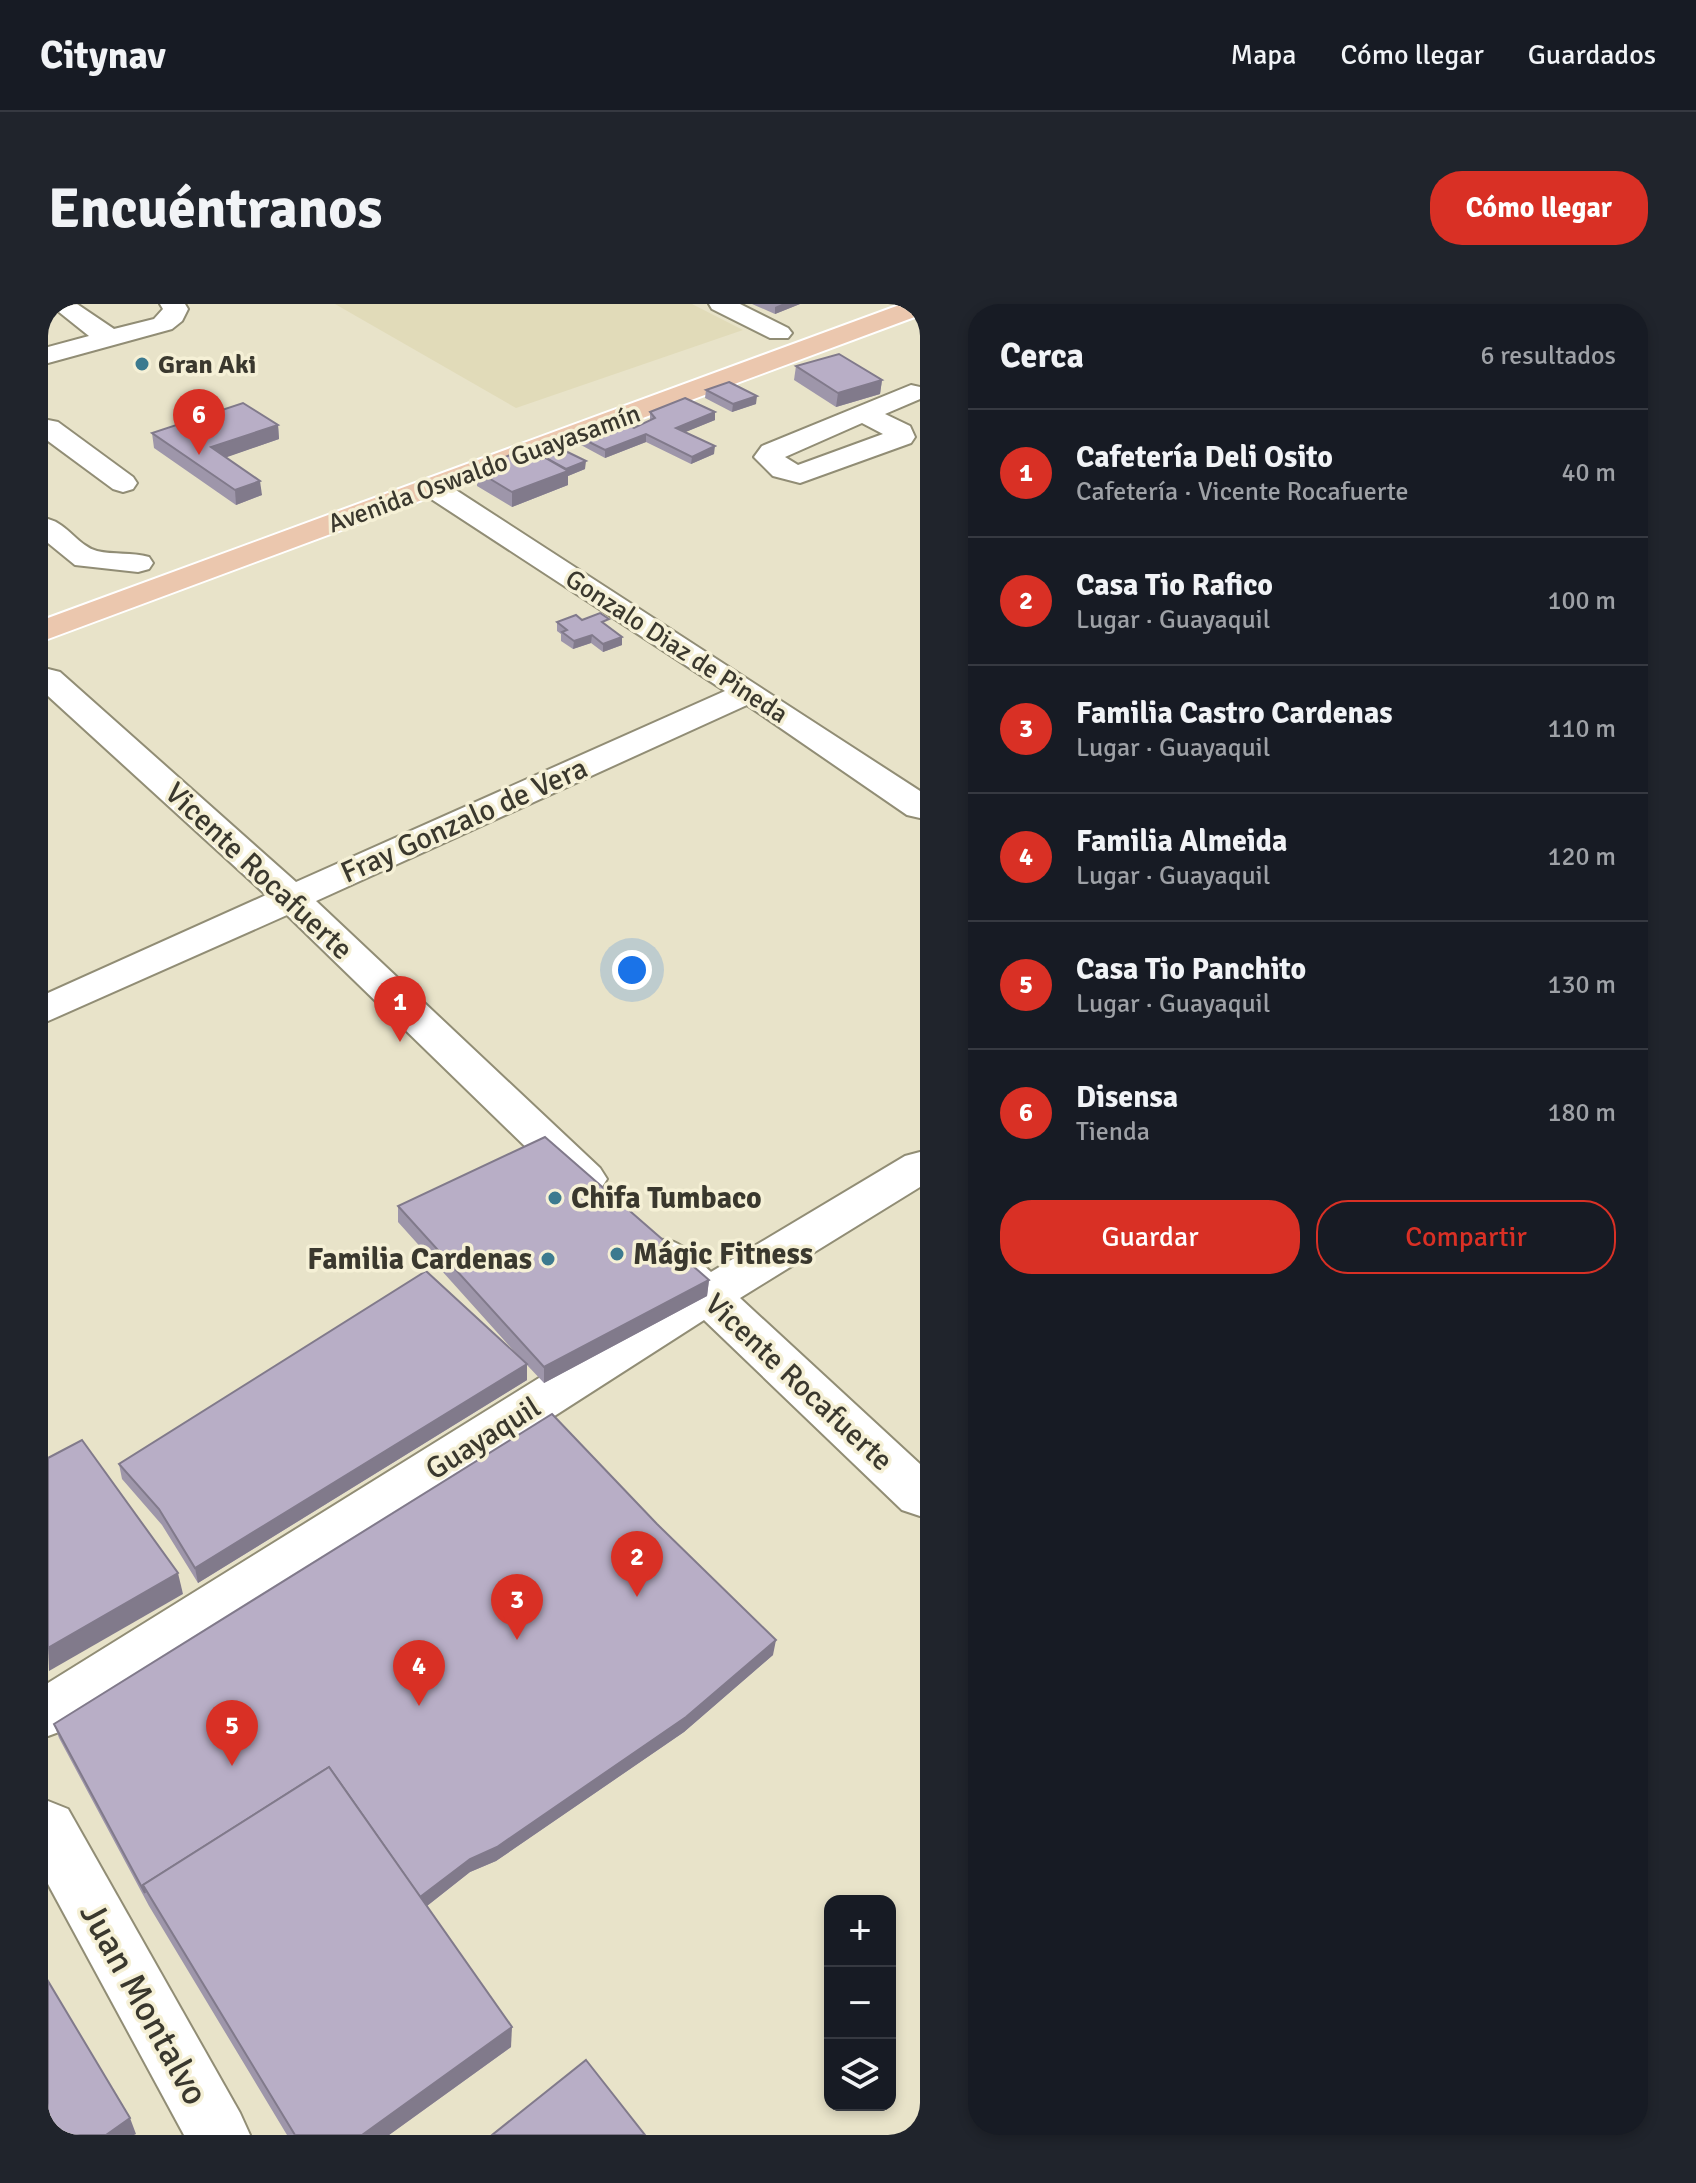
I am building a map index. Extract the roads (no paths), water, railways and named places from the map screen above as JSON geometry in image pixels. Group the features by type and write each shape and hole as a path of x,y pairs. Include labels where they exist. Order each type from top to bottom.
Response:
{"main road":[{"name":"Avenida Oswaldo Guayasamín","path":"576,405 857,304"},
{"name":"Avenida Oswaldo Guayasamín","path":"48,629 920,306"},
{"path":"87,584 151,559"}],"street":[{"path":"61,304 109,338"},
{"path":"49,355 163,324 173,316 176,309 172,304"},
{"path":"721,304 779,333"},
{"path":"811,346 840,359"},
{"path":"882,379 916,395"},
{"path":"863,413 916,395"},
{"path":"48,428 123,483"},
{"name":"Gonzalo Diaz de Pineda","path":"432,487 920,807"},
{"path":"48,528 86,559 151,559"},
{"name":"Vicente Rocafuerte","path":"48,679 290,897 606,1199"},
{"name":"Fray Gonzalo de Vera","path":"48,1008 749,692"},
{"name":"Guayaquil","path":"48,1712 707,1296 920,1167"},
{"name":"Vicente Rocafuerte","path":"640,1232 920,1495"},
{"name":"Juan Montalvo","path":"48,1828 218,2135"}],"place":[{"name":"Gran Aki","path":"142,364"},
{"name":"Disensa","path":"199,455"},
{"name":"Cafetería Deli Osito","path":"400,1042"},
{"name":"Chifa Tumbaco","path":"555,1198"},
{"name":"Mágic Fitness","path":"617,1254"},
{"name":"Familia Cardenas","path":"548,1259"},
{"name":"Casa Tio Rafico","path":"637,1597"},
{"name":"Familia Castro Cardenas","path":"517,1640"},
{"name":"Familia Almeida","path":"419,1706"},
{"name":"Casa Tio Panchito","path":"232,1766"}]}
